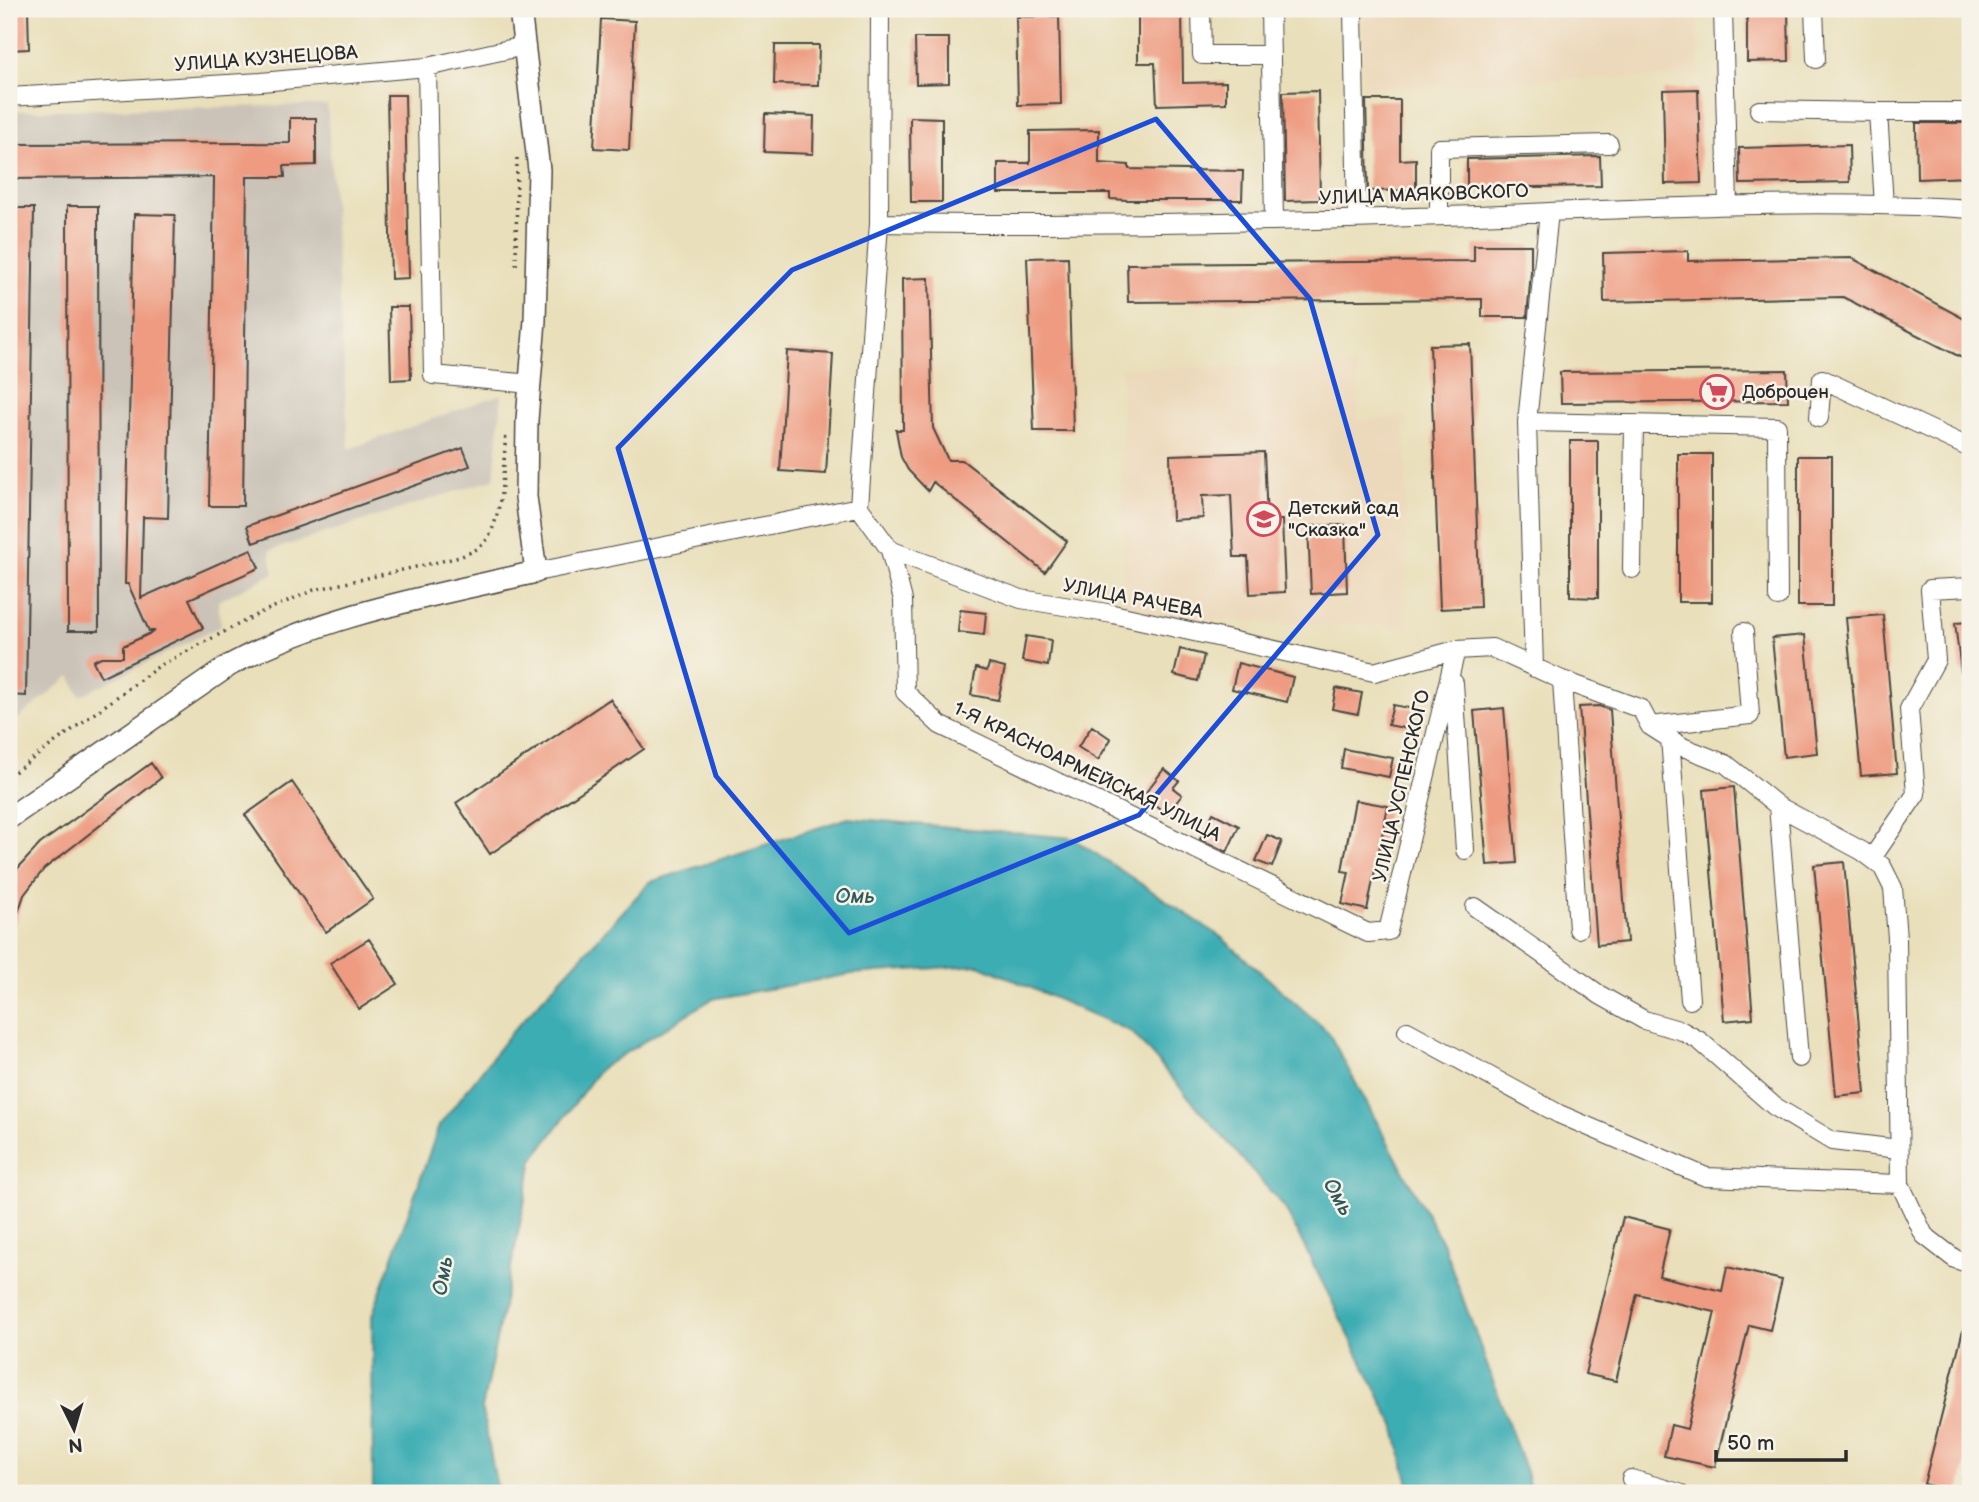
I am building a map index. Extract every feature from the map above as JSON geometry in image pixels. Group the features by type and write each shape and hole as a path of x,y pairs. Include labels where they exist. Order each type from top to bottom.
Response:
{"main road":[{"path":"9,818 230,664 263,647 298,633 374,610 536,572 526,497 539,170 520,9"}],"street":[{"path":"880,9 879,223 859,507 890,550"},
{"path":"1201,9 1202,55 1271,55"},
{"path":"1270,9 1274,220"},
{"path":"1353,9 1357,219"},
{"path":"1723,9 1728,206"},
{"path":"1814,9 1816,59"},
{"name":"УЛИЦА КУЗНЕЦОВА","path":"9,97 261,82 427,67 524,46"},
{"path":"427,67 433,375 531,384"},
{"path":"1759,110 1970,112"},
{"path":"1878,112 1884,205"},
{"path":"1439,216 1439,148 1608,144"},
{"name":"УЛИЦА МАЯКОВСКОГО","path":"879,223 1357,219 1728,206 1884,205 1970,209"},
{"path":"1534,668 1527,422 1549,212"},
{"path":"1819,418 1822,379 1970,448"},
{"path":"1527,422 1777,427 1778,597"},
{"path":"1632,569 1634,424"},
{"path":"536,572 859,507"},
{"name":"УЛИЦА РАЧЕВА","path":"890,550 1021,599 1113,614 1374,672 1454,658"},
{"name":"1-Я КРАСНОАРМЕЙСКАЯ УЛИЦА","path":"890,550 903,600 905,692 940,725 1368,933 1388,931"},
{"path":"1872,858 1916,794 1909,709 1936,660 1930,589 1970,587"},
{"path":"1650,726 1750,715 1744,632"},
{"path":"1465,850 1454,658 1492,648 1562,680 1641,709 1650,726 1683,747 1726,764 1778,807 1862,851 1882,866 1893,888 1895,913 1900,1184 1924,1234 1955,1259 1970,1264"},
{"name":"УЛИЦА УСПЕНСКОГО","path":"1388,931 1454,658"},
{"path":"1562,680 1578,929"},
{"path":"1670,738 1690,1000"},
{"path":"1778,807 1799,1058"},
{"path":"1475,907 1600,995 1644,1020 1682,1031 1700,1041 1774,1106 1832,1141 1898,1149"},
{"path":"1407,1031 1559,1114 1706,1177 1900,1184"},
{"path":"1631,1479 1679,1493"}],"path":[{"path":"516,145 516,275"},
{"path":"9,776 159,666 262,612 314,590 460,557 476,549 484,543 491,531 499,503 508,423"}],"highlighted area":[{"path":"1156,119 1310,299 1378,535 1139,815 849,933 716,776 618,448 792,270"}],"shaded area":[{"path":"1363,9 1697,9 1699,75 1364,88"},
{"path":"327,105 349,449 502,394 494,479 269,551 274,573 218,601 221,626 80,696 70,676 9,726 9,111"},
{"name":"Детский сад \"Сказка\"","path":"1357,365 1359,421 1406,416 1406,627 1124,617 1121,368"}],"water":[{"name":"Омь","path":"848,818 1072,838 1221,937 1328,1032 1443,1244 1526,1472 1531,1493 1411,1493 1394,1425 1285,1208 1132,1032 979,965 851,974 712,999 600,1069 533,1160 482,1409 498,1493 373,1493 372,1316 439,1126 511,1033 650,882"}],"building":[{"path":"9,9 28,9 29,49 9,50"},
{"path":"1138,9 1182,9 1183,83 1226,82 1226,103 1157,105 1155,63 1138,63"},
{"path":"1747,9 1788,9 1789,61 1747,62"},
{"path":"1059,16 1061,104 1018,105 1016,17"},
{"path":"601,19 635,21 629,150 594,148"},
{"path":"915,38 949,38 949,83 916,84"},
{"path":"775,45 819,45 818,85 774,84"},
{"path":"1698,89 1701,183 1665,184 1663,90"},
{"path":"1318,91 1320,200 1285,201 1283,92"},
{"path":"387,95 405,95 409,278 391,279"},
{"path":"1366,100 1400,100 1400,160 1416,159 1416,190 1368,191"},
{"path":"765,114 814,116 813,154 764,152"},
{"path":"910,117 942,118 942,202 911,202"},
{"path":"290,118 316,118 316,165 284,166 285,177 247,177 243,506 209,506 214,177 9,179 9,144 290,143"},
{"path":"1916,123 1969,123 1970,177 1917,179"},
{"path":"1099,130 1099,163 1129,165 1129,169 1243,171 1242,200 1128,200 1110,199 1110,193 998,193 998,163 1030,163 1030,131"},
{"path":"1849,145 1850,182 1740,184 1739,148"},
{"path":"1600,156 1601,186 1467,188 1467,159"},
{"path":"67,206 98,206 99,631 68,631"},
{"path":"9,208 34,208 26,696 9,695"},
{"path":"134,214 175,215 168,518 143,517 141,598 251,549 259,568 189,599 203,628 101,677 93,661 101,657 123,657 123,646 155,631 149,631 128,584 125,584"},
{"path":"1474,245 1531,245 1527,317 1482,317 1482,299 1128,302 1127,264 1474,261"},
{"path":"1688,251 1688,261 1852,258 1970,322 1970,362 1843,297 1604,302 1603,253"},
{"path":"1068,257 1073,431 1034,431 1027,258"},
{"path":"929,278 933,428 948,460 962,460 1067,541 1045,572 933,482 928,491 908,470 901,457 896,430 903,430 902,279"},
{"path":"389,307 409,307 411,379 391,380"},
{"path":"1470,344 1480,607 1440,609 1430,345"},
{"path":"787,351 833,354 826,474 780,471"},
{"path":"1787,370 1788,401 1561,403 1560,372"},
{"path":"1570,441 1598,441 1598,598 1570,597"},
{"path":"463,448 470,466 253,543 247,526"},
{"path":"1264,452 1267,520 1282,520 1285,592 1250,594 1248,557 1234,557 1231,495 1202,496 1203,518 1172,520 1170,455"},
{"path":"1678,454 1712,454 1712,602 1678,602"},
{"path":"1798,456 1832,456 1832,606 1798,606"},
{"path":"1345,525 1347,592 1311,594 1308,526"},
{"path":"960,610 986,613 984,635 958,632"},
{"path":"1883,615 1897,773 1861,776 1846,618"},
{"path":"1970,622 1970,672 1961,672 1955,623"},
{"path":"1805,635 1817,753 1784,757 1772,638"},
{"path":"1026,636 1051,640 1048,666 1022,661"},
{"path":"1180,649 1204,655 1198,681 1174,675"},
{"path":"1238,663 1293,677 1287,702 1232,689"},
{"path":"989,664 1005,668 998,700 971,695 976,668 987,671"},
{"path":"1336,688 1362,693 1358,714 1332,709"},
{"path":"610,699 644,749 490,854 456,803"},
{"path":"1393,705 1414,709 1409,729 1388,725"},
{"path":"1599,706 1610,710 1627,942 1597,945 1579,707"},
{"path":"1504,708 1517,863 1487,865 1474,711"},
{"path":"1092,726 1111,739 1098,760 1078,747"},
{"path":"1344,749 1393,758 1389,777 1341,768"},
{"path":"151,763 161,778 44,869 24,895 9,934 9,878 40,844"},
{"path":"1164,769 1179,781 1173,788 1182,795 1167,814 1143,796"},
{"path":"292,782 373,899 326,932 245,815"},
{"path":"1734,787 1753,1018 1724,1021 1704,790"},
{"path":"1355,800 1388,806 1367,910 1342,904 1349,872 1342,871"},
{"path":"1213,813 1239,826 1227,852 1200,839"},
{"path":"1267,835 1282,841 1272,867 1256,861"},
{"path":"1844,862 1865,1093 1836,1096 1814,865"},
{"path":"369,939 398,984 359,1009 330,963"},
{"path":"1623,1217 1670,1229 1659,1276 1722,1291 1727,1267 1782,1280 1770,1330 1749,1325 1715,1467 1664,1456 1671,1425 1687,1429 1715,1312 1637,1294 1616,1381 1585,1374"},
{"path":"1965,1322 1970,1323 1970,1448 1959,1492 1924,1484"}],"place":[{"name":"Доброцен","path":"1717,392"},
{"name":"Детский сад \"Сказка\"","path":"1264,519"}]}
